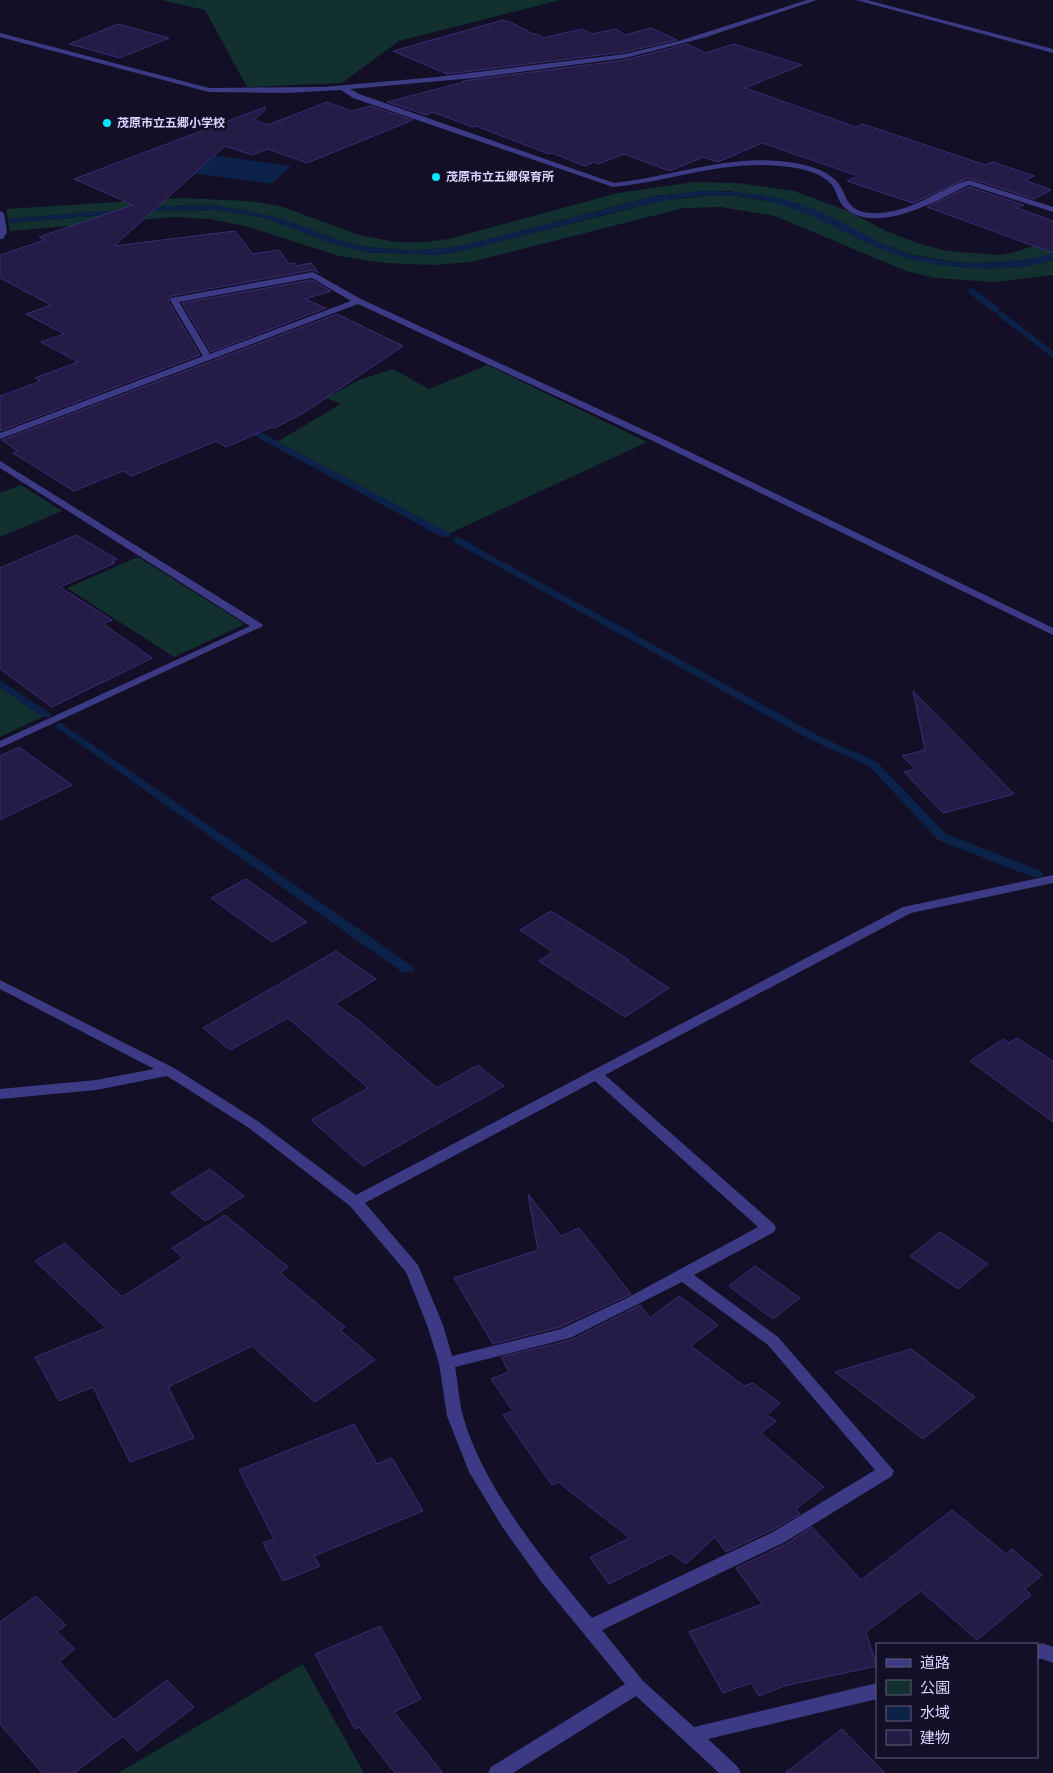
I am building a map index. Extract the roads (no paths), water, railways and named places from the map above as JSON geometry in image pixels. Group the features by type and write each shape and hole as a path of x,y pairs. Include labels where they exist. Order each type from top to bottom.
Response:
{"street":[{"path":"0,35 210,90 246,92 453,78 631,55 662,48 814,0"},
{"path":"859,0 1053,51"},
{"path":"341,87 356,96 613,185 630,184 717,166 753,162 776,163 806,166 834,181 847,207 862,214 882,217 902,213 968,182 1053,210"},
{"path":"0,213 2,234"},
{"path":"208,357 174,300 313,275 358,301 656,439 1053,632"},
{"path":"0,436 358,301"},
{"path":"0,464 258,626 0,745"},
{"path":"355,1202 907,910 1051,880"},
{"path":"0,984 169,1071 254,1125 355,1202 413,1269 435,1325 447,1363 455,1416 475,1467 520,1539 549,1579 637,1686 732,1773"},
{"path":"0,1094 96,1085 169,1071"},
{"path":"447,1363 565,1334 632,1302 769,1228 595,1074"},
{"path":"589,1628 779,1538 886,1471 773,1341 683,1275"},
{"path":"1038,1652 1042,1651 1053,1655"},
{"path":"497,1773 637,1686"},
{"path":"692,1735 876,1691"}],"water":[{"path":"204,154 291,166 272,184 183,172"},
{"path":"701,191 745,193 774,197 802,205 828,215 898,250 927,258 963,263 981,263 1036,258 1053,254 1053,260 1035,265 992,268 945,266 923,262 885,251 813,217 778,204 758,199 719,195 684,198 650,204 466,250 438,255 365,252 328,242 262,217 216,210 152,211 8,223 8,219 170,206 215,205 280,218 338,240 361,246 412,251 461,246 656,196"}],"waterway":[{"path":"966,265 966,272"},
{"path":"972,291 996,310"},
{"path":"1001,314 1053,355"},
{"path":"243,426 446,535"},
{"path":"458,540 817,739 873,764 942,837 1037,874"},
{"path":"0,683 46,715"},
{"path":"61,726 407,969"}],"place":[{"name":"茂原市立五郷小学校","path":"107,123"},
{"name":"茂原市立五郷保育所","path":"436,177"}]}
